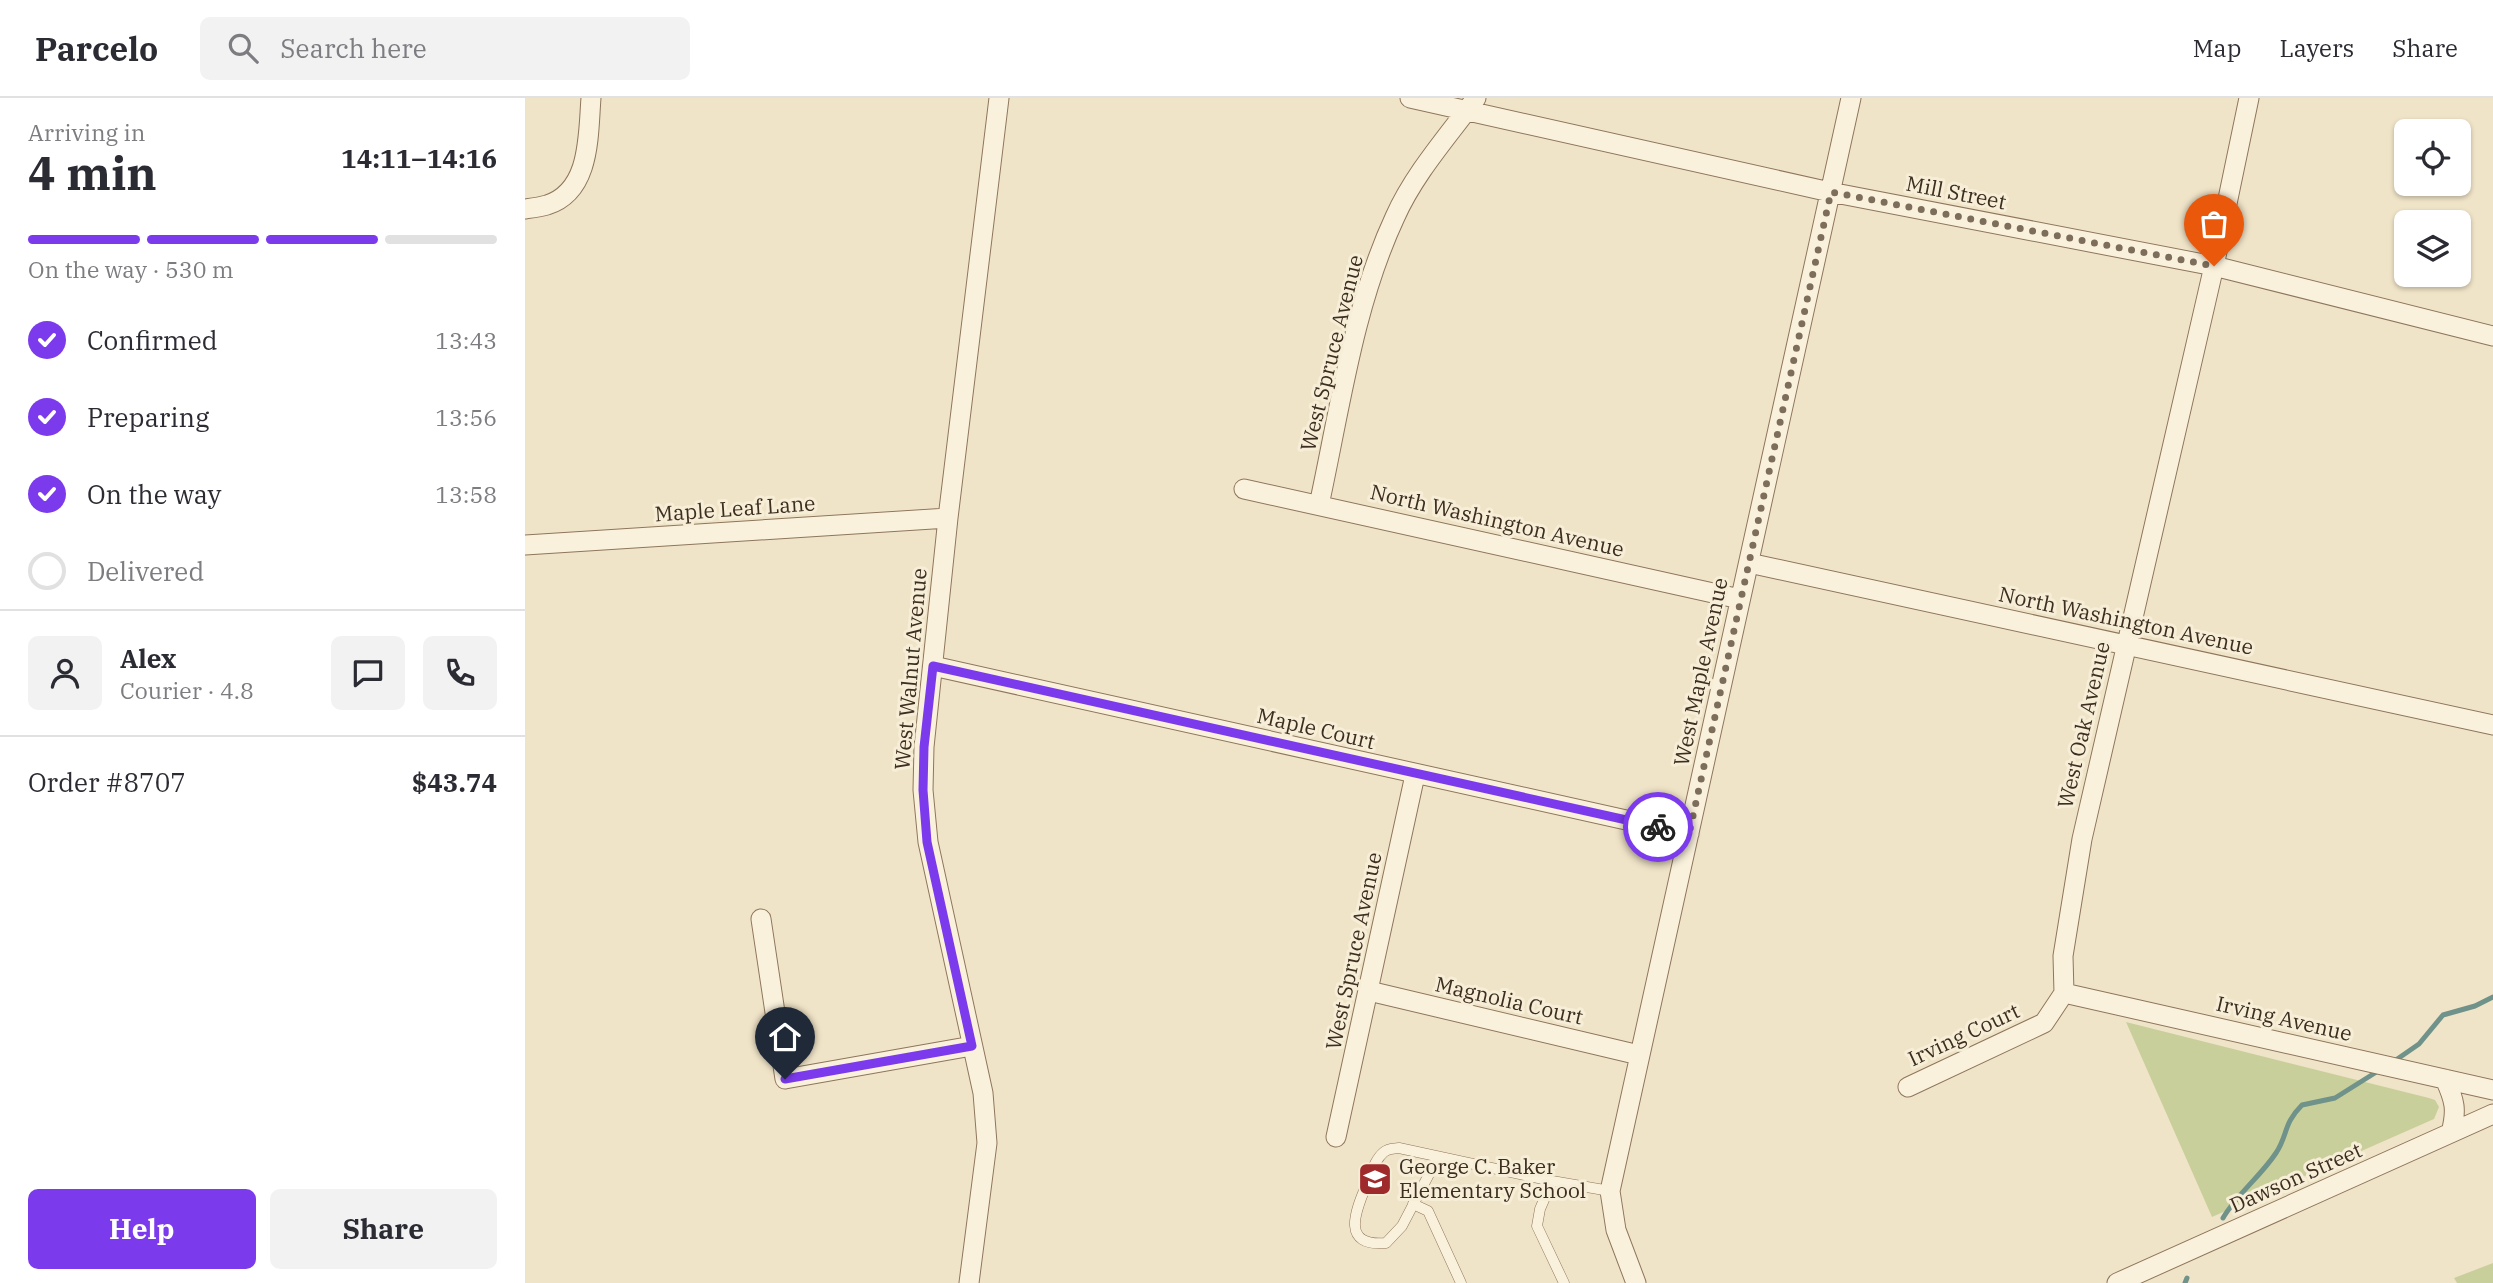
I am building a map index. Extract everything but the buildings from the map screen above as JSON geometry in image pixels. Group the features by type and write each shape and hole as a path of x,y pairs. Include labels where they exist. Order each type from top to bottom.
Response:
{"street":[{"path":"525,209 549,204 565,194 578,178 585,159 591,98"},
{"name":"West Walnut Avenue","path":"969,1283 986,1143 983,1093 927,842 923,790 924,747 999,98"},
{"name":"Mill Street","path":"1411,98 1471,104 1831,192 2214,266 2493,336"},
{"name":"West Maple Avenue","path":"1636,1283 1616,1230 1610,1191 1851,98"},
{"name":"West Oak Avenue","path":"2064,993 2063,956 2082,839 2214,266 2249,98"},
{"name":"West Spruce Avenue","path":"1319,505 1360,314 1375,263 1396,214 1423,170 1471,104"},
{"name":"North Washington Avenue","path":"1244,489 1740,599"},
{"name":"Maple Leaf Lane","path":"525,545 949,518"},
{"name":"North Washington Avenue","path":"1749,563 2493,725"},
{"name":"Maple Court","path":"933,666 1689,834"},
{"name":"West Spruce Avenue","path":"1336,1137 1415,775"},
{"path":"761,919 785,1079 972,1046"},
{"name":"Magnolia Court","path":"1369,990 1639,1055"},
{"name":"Irving Avenue","path":"2064,993 2493,1090"},
{"name":"Irving Court","path":"1908,1087 2044,1023 2064,993"},
{"path":"2445,1079 2454,1101 2456,1115 2451,1133"},
{"name":"Dawson Street","path":"2117,1283 2493,1114"}],"lane":[{"path":"1438,1157 1402,1226 1386,1243 1372,1244 1361,1239 1354,1228 1355,1214 1378,1158 1387,1149 1399,1148 1610,1191"},
{"path":"1552,1181 1540,1209 1537,1226 1564,1283"},
{"path":"1413,1205 1428,1211 1461,1283"}],"green space":[{"path":"2126,1022 2429,1098 2435,1100 2439,1107 2434,1119 2212,1217"},
{"path":"2493,1263 2493,1283 2457,1283 2454,1278"}],"waterway":[{"path":"2393,1062 2419,1044 2443,1015 2475,1006 2493,997"},
{"path":"2223,1218 2276,1153 2292,1118 2302,1105 2335,1098 2378,1071"},
{"path":"2185,1283 2187,1278"}],"way so far":[{"path":"1658,827 1689,834 1831,192 2214,266"}],"place":[{"name":"George C. Baker Elementary School","path":"1375,1179"}],"route":[{"path":"785,1079 972,1046 927,842 923,790 924,747 933,666 1658,827"}]}
